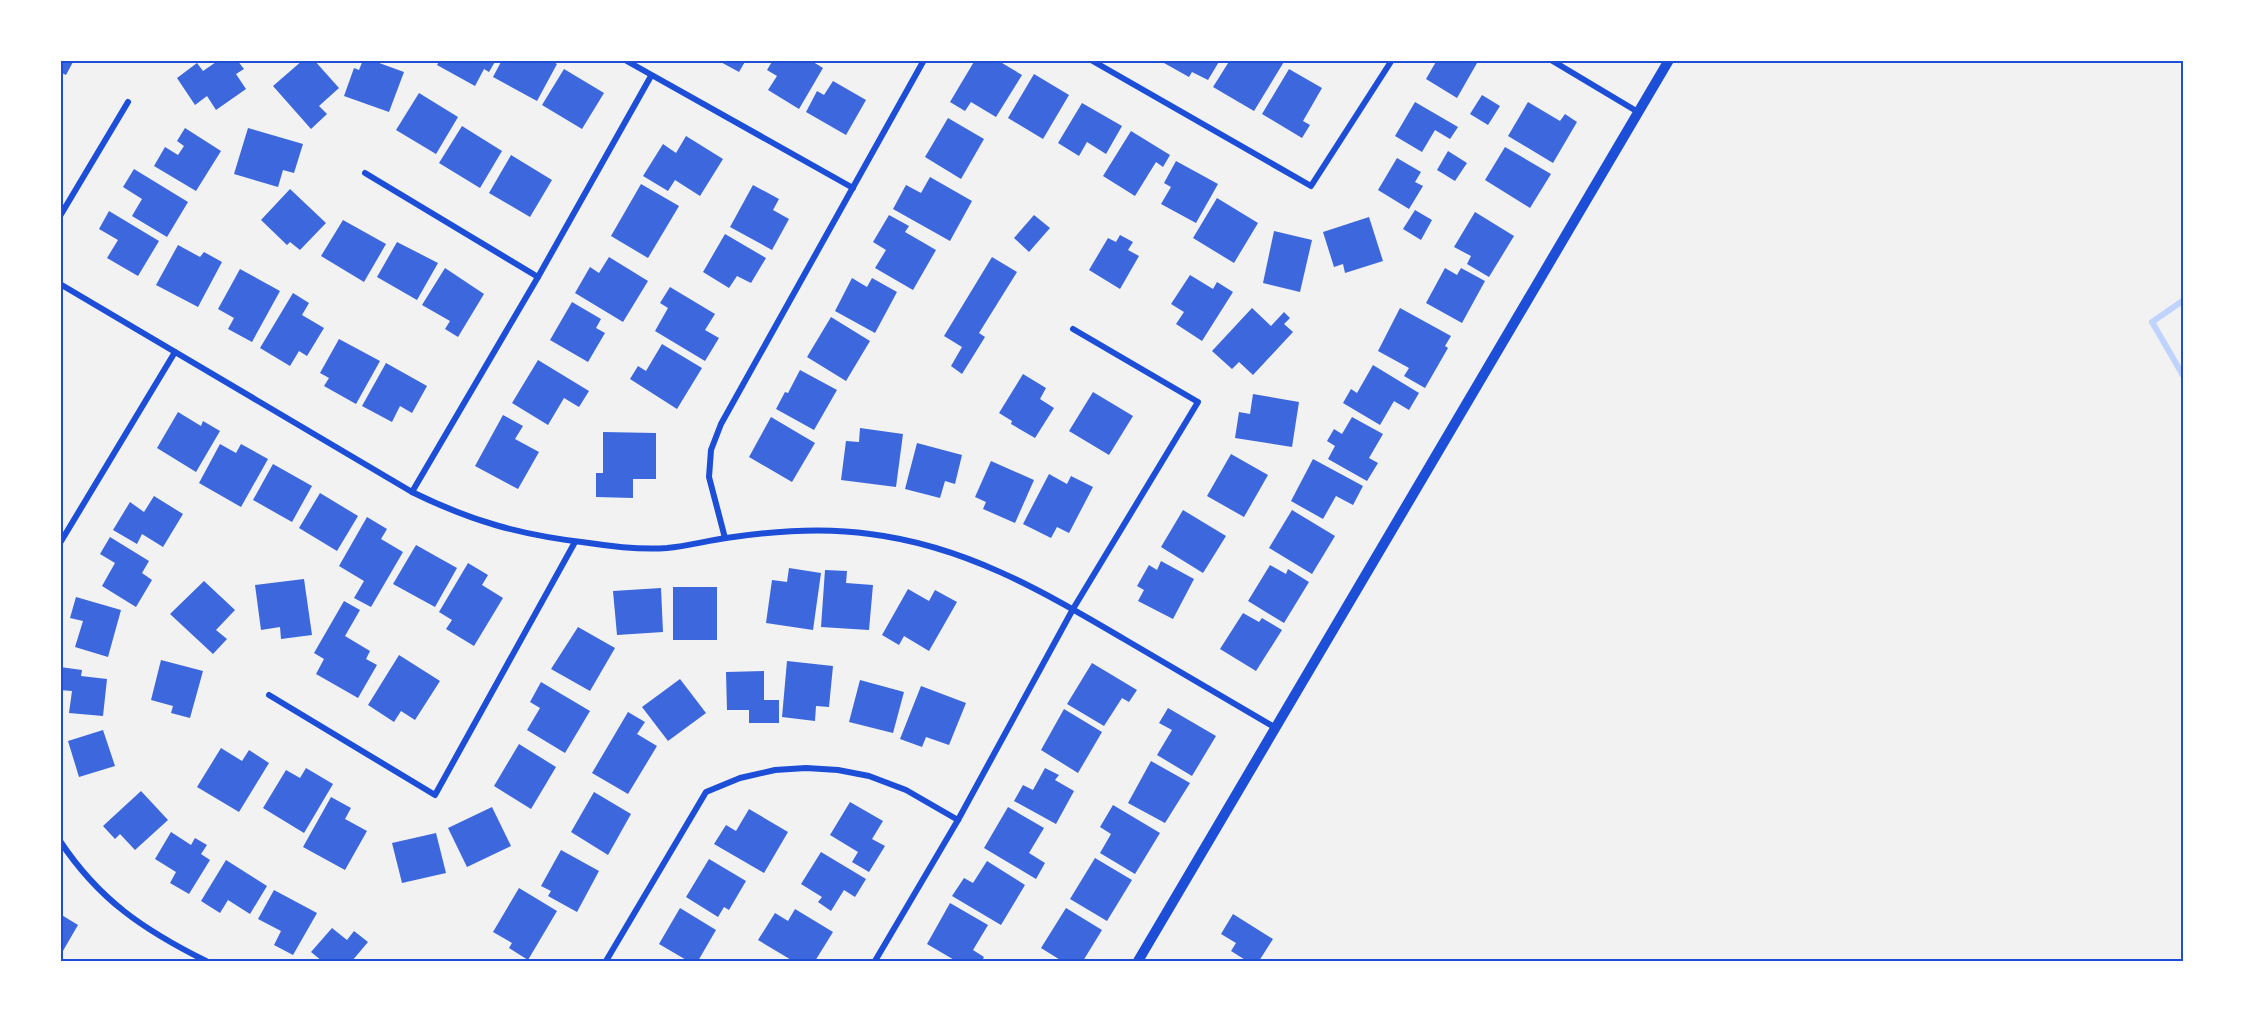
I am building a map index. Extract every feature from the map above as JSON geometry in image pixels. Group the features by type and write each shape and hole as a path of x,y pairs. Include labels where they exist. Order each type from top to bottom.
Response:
{"street":[{"path":"625,60 853,188"},
{"path":"725,538 710,477 711,450 721,424 924,60"},
{"path":"1091,60 1311,186 1392,60"},
{"path":"1551,60 1638,112"},
{"path":"1138,961 1669,60"},
{"path":"412,492 538,277 651,76"},
{"path":"60,216 128,102"},
{"path":"365,173 538,277"},
{"path":"60,284 412,492 450,510 533,536 636,549 667,548 725,538 788,531 826,531 868,533 947,550 1015,577 1276,728"},
{"path":"875,961 958,820 1073,609 1198,402 1073,329"},
{"path":"60,543 175,352"},
{"path":"269,695 435,795 575,542"},
{"path":"606,961 706,792 740,778 806,768 838,770 869,777 906,790 958,820"},
{"path":"60,841 84,873 129,917 164,940 206,961"}],"building":[{"path":"60,60 73,62 66,75 60,72"},
{"path":"219,60 237,60 244,69 236,74 246,89 216,110 207,96 195,105 177,78 197,63 203,71"},
{"path":"303,60 314,60 339,88 319,106 327,114 311,129 273,86"},
{"path":"363,60 371,60 404,72 389,112 344,96 354,68 359,70"},
{"path":"440,60 496,60 489,72 484,69 475,86 437,65"},
{"path":"502,60 550,60 557,64 537,101 493,77"},
{"path":"717,60 746,60 739,72"},
{"path":"773,60 810,60 823,68 799,109 768,90 777,76 767,70"},
{"path":"975,60 997,60 1022,75 996,117 971,102 965,111 950,102"},
{"path":"1165,60 1220,60 1208,80 1192,72 1189,77 1164,63"},
{"path":"1230,60 1285,60 1254,111 1213,87"},
{"path":"1437,60 1472,60 1477,63 1457,98 1426,79"},
{"path":"564,69 604,93 582,129 542,105"},
{"path":"1289,69 1322,88 1303,121 1310,125 1302,138 1262,114"},
{"path":"1034,74 1069,95 1043,139 1008,118"},
{"path":"833,81 866,100 846,135 806,112 817,91 824,95"},
{"path":"419,93 458,117 436,154 396,130"},
{"path":"1482,95 1500,106 1488,125 1470,114"},
{"path":"1415,102 1458,127 1450,139 1435,130 1422,152 1395,136"},
{"path":"1528,102 1560,121 1565,114 1577,122 1553,163 1508,136"},
{"path":"1082,103 1122,126 1106,154 1087,142 1079,156 1058,143"},
{"path":"948,118 984,139 961,179 925,157"},
{"path":"462,126 502,151 480,188 439,163"},
{"path":"185,128 221,151 196,191 154,166 165,147 178,155 184,146 177,141"},
{"path":"248,128 303,144 294,173 283,170 278,187 234,174"},
{"path":"1131,131 1170,155 1163,167 1156,162 1135,196 1103,176"},
{"path":"686,136 723,159 700,196 675,180 668,191 643,176 663,144 676,153"},
{"path":"1505,147 1551,174 1530,208 1485,180"},
{"path":"1448,151 1467,163 1455,181 1437,170"},
{"path":"511,155 552,180 530,217 489,193"},
{"path":"1397,158 1421,172 1415,182 1423,186 1409,209 1378,190"},
{"path":"1176,161 1218,184 1196,223 1161,204 1171,187 1164,183"},
{"path":"134,169 188,202 167,237 132,216 142,199 123,187"},
{"path":"930,177 972,201 950,241 893,209 906,185 921,193"},
{"path":"641,184 679,206 648,258 611,236"},
{"path":"753,185 779,199 773,210 789,219 772,250 730,227"},
{"path":"290,189 326,223 300,250 290,242 287,245 261,220"},
{"path":"1217,198 1258,223 1234,263 1193,238"},
{"path":"1415,210 1432,220 1421,240 1403,229"},
{"path":"109,211 159,241 138,276 107,258 118,240 99,229"},
{"path":"1475,212 1514,236 1489,277 1467,264 1471,256 1454,247"},
{"path":"889,215 909,226 905,232 936,250 913,290 875,268 886,250 873,242"},
{"path":"1034,215 1050,228 1029,252 1014,238"},
{"path":"1369,217 1383,261 1345,273 1343,264 1334,267 1323,232"},
{"path":"343,220 386,244 364,282 321,256"},
{"path":"1274,231 1312,240 1300,292 1263,283"},
{"path":"725,234 766,258 751,283 737,276 729,288 703,272"},
{"path":"1120,235 1133,242 1128,250 1139,256 1120,289 1089,270 1108,238 1116,242"},
{"path":"397,242 438,263 417,300 377,277"},
{"path":"178,245 200,257 204,252 222,262 198,307 156,285"},
{"path":"609,257 648,281 623,322 575,293 590,267 599,273"},
{"path":"992,257 1017,272 979,333 985,337 962,374 951,366 962,347 944,336"},
{"path":"445,268 484,294 458,337 445,329 450,321 422,305"},
{"path":"1445,268 1457,275 1461,268 1485,281 1462,323 1426,303"},
{"path":"240,269 280,291 252,342 228,329 234,318 218,309"},
{"path":"1190,275 1213,289 1217,282 1233,292 1202,341 1176,324 1184,312 1171,304"},
{"path":"852,278 867,287 872,278 897,292 875,333 835,311"},
{"path":"670,287 715,314 705,330 719,338 705,361 655,331 668,308 660,303"},
{"path":"293,293 309,303 302,315 324,328 307,356 299,351 290,366 260,348"},
{"path":"572,302 601,319 596,328 605,333 588,362 550,340"},
{"path":"1252,308 1271,326 1284,312 1290,318 1284,324 1293,332 1253,375 1239,362 1232,369 1212,351"},
{"path":"1400,308 1451,336 1445,346 1448,348 1425,388 1404,376 1409,368 1378,351"},
{"path":"831,317 870,341 846,381 807,357"},
{"path":"339,339 380,361 356,404 324,386 329,378 320,373"},
{"path":"662,344 702,368 677,409 630,379 638,366 646,371"},
{"path":"538,360 589,391 579,407 564,398 548,425 512,403"},
{"path":"386,363 427,386 412,413 400,406 392,422 362,406"},
{"path":"1373,365 1419,393 1409,410 1394,401 1380,425 1343,403 1351,389 1357,393"},
{"path":"800,370 837,390 814,430 776,409 785,392 788,393"},
{"path":"1023,374 1046,388 1040,399 1054,408 1035,438 1011,424 1012,421 999,413"},
{"path":"1093,392 1133,416 1109,455 1069,431"},
{"path":"1253,394 1299,402 1292,447 1235,438 1239,412 1250,414"},
{"path":"178,412 201,426 203,421 220,431 196,472 157,448"},
{"path":"503,415 523,426 515,439 539,452 518,489 475,466"},
{"path":"771,417 815,443 792,482 749,457"},
{"path":"1352,417 1383,434 1369,458 1378,463 1367,481 1328,459 1335,446 1327,441 1334,429 1342,434"},
{"path":"860,428 903,434 896,487 841,480 846,441 859,442"},
{"path":"603,432 656,433 656,479 633,479 633,498 596,497 596,473 603,473"},
{"path":"917,443 962,455 955,484 945,481 940,498 905,489"},
{"path":"220,444 236,453 241,444 268,459 241,507 199,483"},
{"path":"1231,454 1268,475 1244,517 1207,496"},
{"path":"1313,459 1363,486 1353,505 1336,496 1323,519 1291,501"},
{"path":"991,461 1034,480 1015,523 983,509 986,502 975,497"},
{"path":"273,464 312,486 292,522 253,500"},
{"path":"1049,474 1067,484 1071,476 1093,487 1069,533 1057,527 1051,538 1023,524"},
{"path":"320,493 358,516 337,551 299,528"},
{"path":"154,496 183,514 163,547 142,534 137,544 113,530 130,502 144,512"},
{"path":"1183,510 1226,536 1203,573 1161,547"},
{"path":"1292,510 1335,536 1312,574 1269,548"},
{"path":"367,517 387,529 381,539 403,552 371,607 354,598 364,581 339,566"},
{"path":"110,537 149,561 142,573 152,580 136,607 102,586 115,563 100,554"},
{"path":"416,545 457,568 435,607 393,584"},
{"path":"1161,561 1194,579 1173,619 1138,601 1144,590 1137,586 1149,565 1157,570"},
{"path":"468,563 488,575 482,585 503,598 474,646 446,629 452,620 439,612"},
{"path":"1270,565 1286,574 1288,569 1309,582 1284,623 1248,601"},
{"path":"789,568 821,573 813,630 766,623 772,580 787,582"},
{"path":"825,570 847,571 846,583 873,585 869,630 821,627"},
{"path":"304,579 312,635 281,639 280,627 261,630 255,585"},
{"path":"204,581 235,610 216,630 227,639 213,654 170,614"},
{"path":"673,587 717,587 717,640 673,640"},
{"path":"661,588 663,632 617,635 613,591"},
{"path":"908,589 929,601 935,590 957,602 929,651 904,636 899,645 882,635"},
{"path":"76,597 121,610 108,657 75,647 83,621 70,618"},
{"path":"344,601 360,610 345,636 370,651 366,659 377,665 358,698 316,674 324,659 314,653"},
{"path":"1243,613 1259,622 1262,618 1282,630 1256,671 1220,649"},
{"path":"578,627 615,648 590,691 551,669"},
{"path":"399,655 440,681 415,720 401,711 394,722 368,705"},
{"path":"161,660 203,671 190,718 171,713 173,706 151,700"},
{"path":"787,661 833,666 829,707 816,706 815,721 782,717"},
{"path":"1092,663 1137,690 1129,702 1122,698 1104,726 1067,704"},
{"path":"60,667 82,670 81,676 107,679 103,716 69,713 72,691 60,690"},
{"path":"764,671 764,700 779,700 779,723 749,723 749,710 727,710 726,672"},
{"path":"680,679 706,713 668,741 642,707"},
{"path":"860,680 904,692 893,733 849,722"},
{"path":"541,682 590,711 565,753 527,730 540,708 530,702"},
{"path":"921,686 966,703 949,745 926,737 922,747 900,739"},
{"path":"1168,708 1216,736 1192,776 1157,755 1172,730 1159,723"},
{"path":"1064,709 1102,732 1078,773 1041,750"},
{"path":"628,712 645,722 637,734 657,746 628,794 592,773"},
{"path":"103,730 115,766 79,777 68,741"},
{"path":"519,744 556,767 531,809 494,786"},
{"path":"221,748 242,761 249,750 269,763 239,812 197,787"},
{"path":"1151,761 1190,783 1165,823 1128,803"},
{"path":"306,768 333,784 304,833 263,808 286,770 300,778"},
{"path":"1045,768 1059,775 1055,780 1074,791 1056,824 1014,801 1023,785 1033,790"},
{"path":"141,791 168,820 135,850 120,834 115,839 103,826"},
{"path":"594,792 631,814 608,855 571,832"},
{"path":"331,797 351,808 345,819 367,831 345,870 303,847"},
{"path":"850,802 883,821 872,839 885,846 869,872 852,862 858,852 830,835"},
{"path":"1113,805 1160,833 1135,874 1100,853 1111,834 1100,827"},
{"path":"492,807 511,846 467,867 448,828"},
{"path":"1008,807 1044,828 1029,853 1045,863 1036,879 984,848"},
{"path":"749,809 788,832 764,873 714,844 726,825 736,831"},
{"path":"171,832 191,845 195,838 207,845 201,854 210,860 189,894 170,883 176,872 155,859"},
{"path":"436,833 446,873 402,883 392,843"},
{"path":"561,850 599,871 577,912 548,896 551,891 541,886"},
{"path":"821,852 866,879 855,897 844,890 831,911 818,902 822,897 801,884"},
{"path":"1095,858 1132,880 1107,921 1070,899"},
{"path":"709,859 746,881 729,910 724,907 718,917 686,897"},
{"path":"226,860 267,886 250,914 228,900 220,913 201,901"},
{"path":"987,861 1025,885 1001,925 952,896 964,878 973,883"},
{"path":"519,888 557,911 528,960 509,948 512,943 493,932"},
{"path":"274,890 317,913 293,955 274,945 281,931 258,919"},
{"path":"950,903 988,925 973,950 984,957 982,961 956,961 927,944"},
{"path":"680,908 716,930 698,961 688,961 659,944"},
{"path":"1066,908 1102,930 1083,961 1062,961 1041,948"},
{"path":"795,909 833,932 815,961 793,961 758,940 775,913 788,921"},
{"path":"60,914 78,925 60,956"},
{"path":"1233,914 1273,939 1259,961 1247,961 1231,951 1236,943 1221,934"},
{"path":"332,928 347,940 354,931 368,942 352,961 322,961 311,952"}],"waterway":[{"path":"2184,300 2152,322 2184,377"}]}
